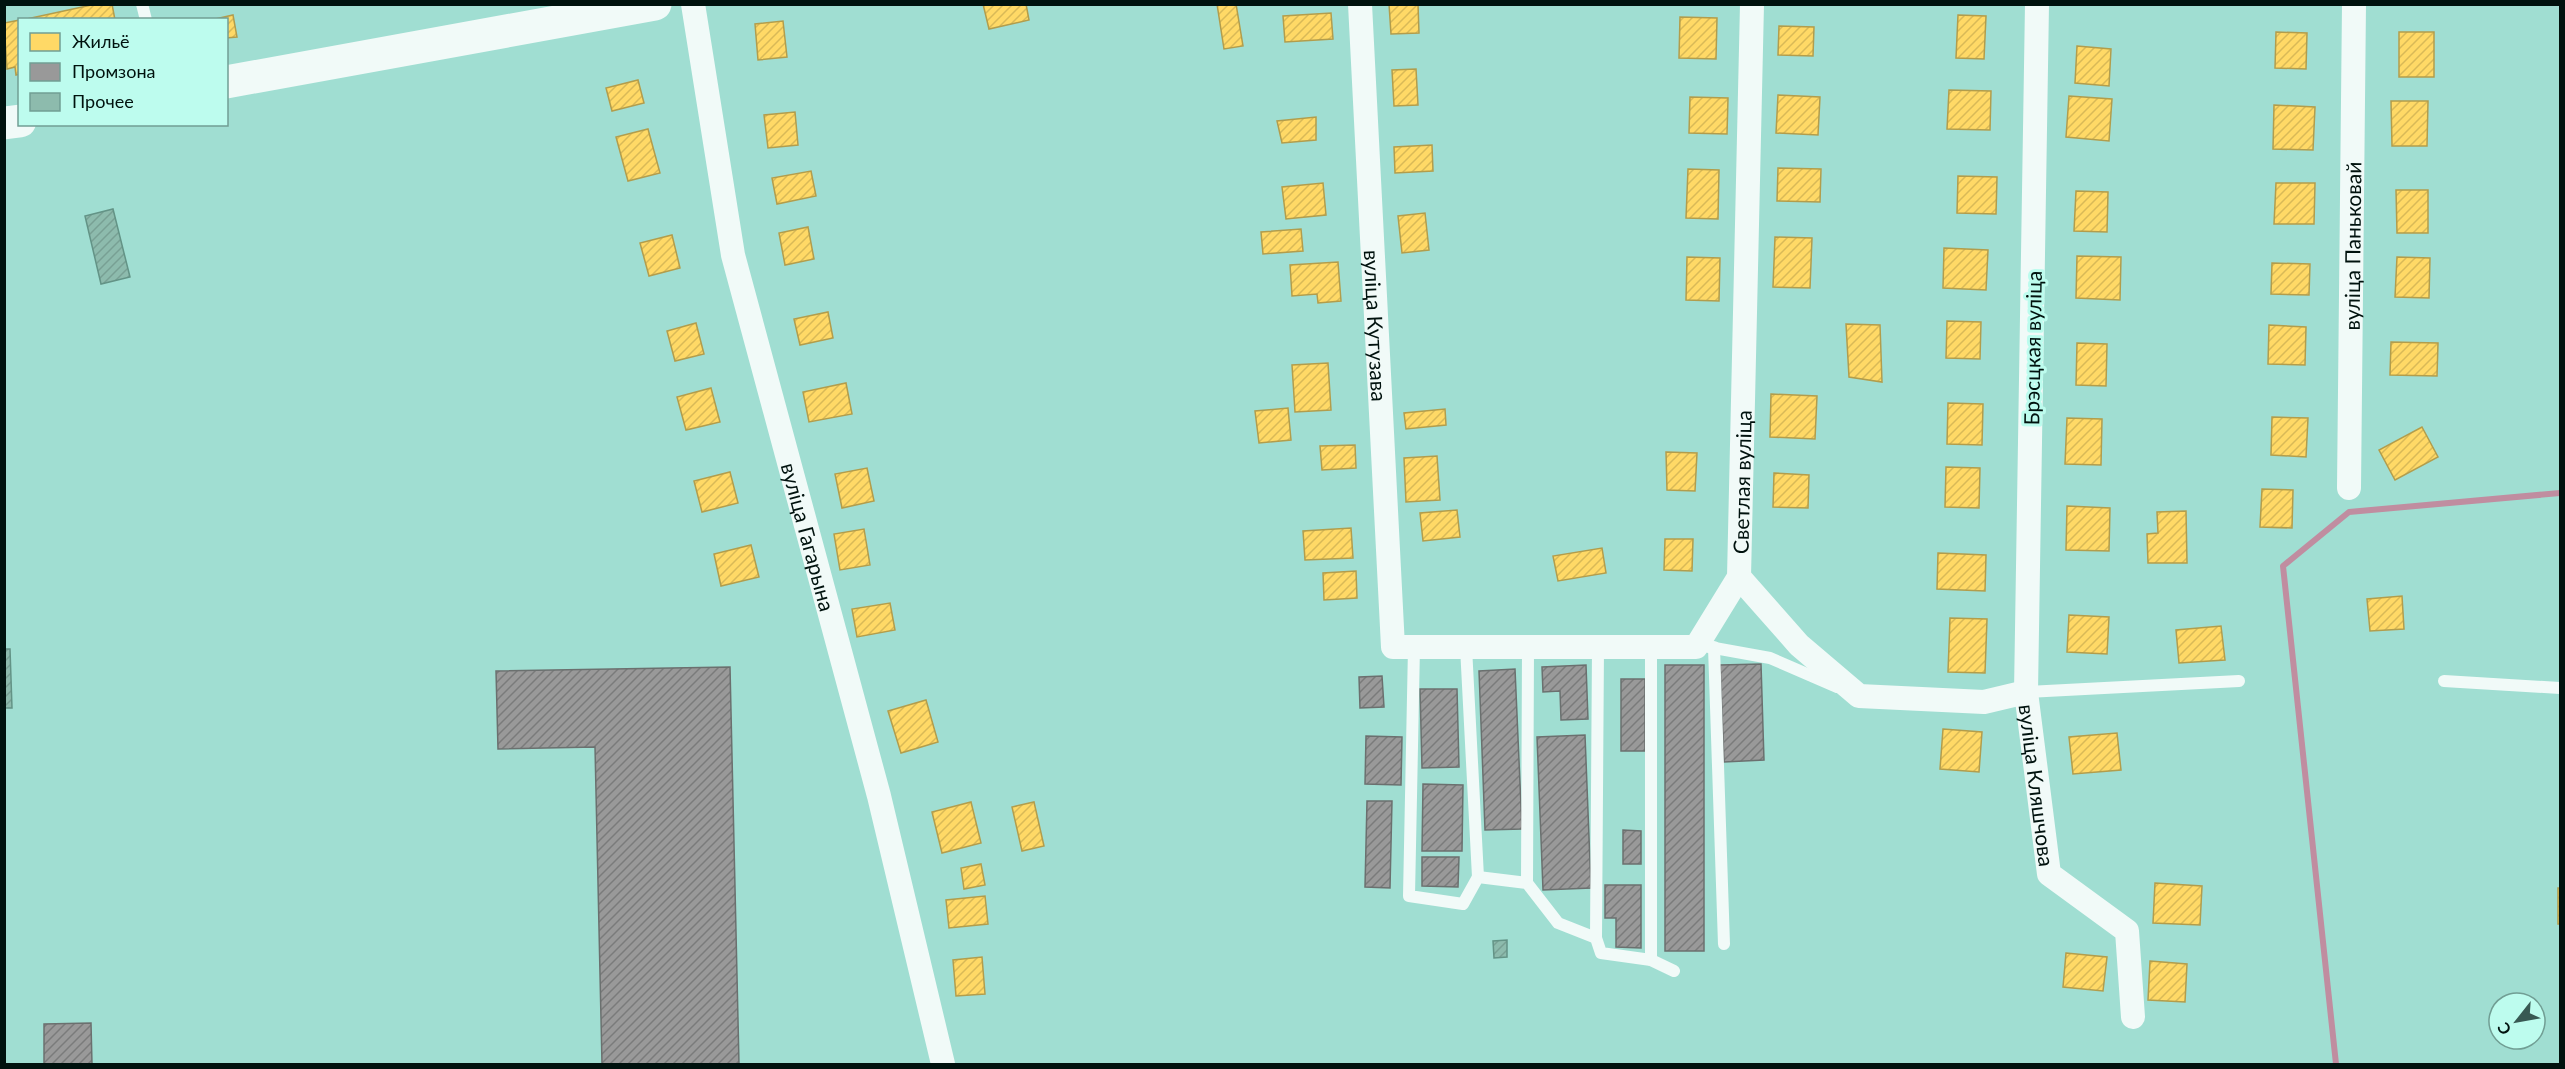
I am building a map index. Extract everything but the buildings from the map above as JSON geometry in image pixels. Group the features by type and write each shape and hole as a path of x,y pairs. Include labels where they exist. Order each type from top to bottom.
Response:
{"street":[{"path":"228,82 655,4"},
{"name":"вуліца Гагарына","path":"693,4 733,255 879,796 943,1065"},
{"name":"вуліца Кутузава","path":"1360,4 1404,647"},
{"name":"Светлая вуліца","path":"1705,647 1739,577 1752,4"},
{"name":"Брэсцкая вуліца","path":"2026,692 2037,4"},
{"name":"вуліца Паньковай","path":"2349,488 2354,4"},
{"path":"1739,577 1799,645 1859,696 1984,702 2026,692"},
{"path":"1404,647 1705,647"},
{"name":"вуліца Кляшчова","path":"2026,692 2049,874 2127,931 2133,1017"}],"lane":[{"path":"1404,647 1409,896 1463,904 1478,877 1466,647"},
{"path":"1528,647 1527,883 1558,923 1596,938"},
{"path":"1598,647 1596,938 1601,953 1651,960 1674,971"},
{"path":"1651,647 1651,960"},
{"path":"1724,944 1705,647 1770,658 1859,696"},
{"path":"2026,692 2239,681"},
{"path":"2444,681 2560,688"},
{"path":"1478,877 1527,883"}],"waterway":[{"path":"2336,1064 2283,566 2349,512 2560,493"}]}
